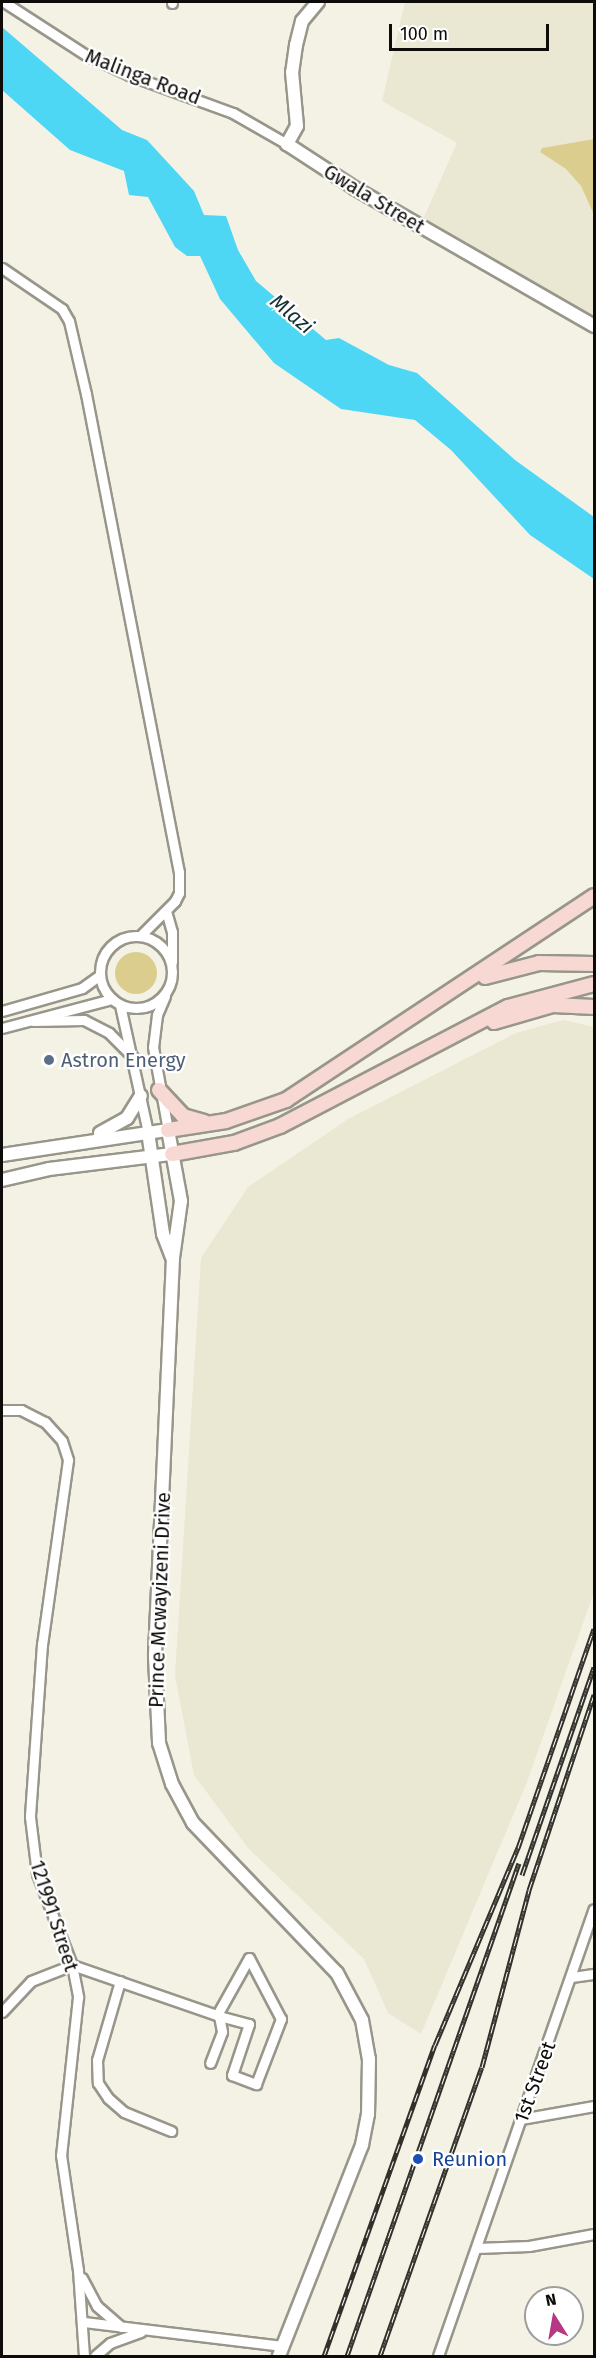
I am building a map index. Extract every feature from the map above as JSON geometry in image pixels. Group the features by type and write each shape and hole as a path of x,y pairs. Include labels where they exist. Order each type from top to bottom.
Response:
{"main road":[{"path":"168,1130 215,1123 256,1113 286,1100 594,896"},
{"path":"450,992 515,966 562,961 594,964"},
{"path":"172,1154 234,1143 269,1130 508,1007 594,984"},
{"path":"416,1056 528,1011 553,1005 594,1007"},
{"path":"159,1090 183,1116 215,1123"}],"street":[{"name":"Malinga Road","path":"4,2 86,55 129,75 225,109 287,144"},
{"path":"287,144 297,126 292,87 294,55 302,21 318,2"},
{"name":"Gwala Street","path":"287,144 356,189 594,326"},
{"path":"2,268 56,303 69,321 179,872 179,893 166,911 140,936 112,945 102,958 100,975 116,1002 133,1057 148,1132"},
{"path":"2,1155 168,1130 153,1061 153,1031 171,984 172,932 166,911"},
{"path":"140,936 160,944 171,962"},
{"path":"2,1011 82,988 100,975"},
{"path":"2,1028 116,1002 150,1006 166,993"},
{"path":"33,1021 84,1020 109,1033 133,1057"},
{"path":"59,1145 121,1124 141,1096"},
{"name":"Prince Mcwayizeni Drive","path":"168,1130 181,1201 173,1258 155,1657 159,1743 172,1784 193,1823 337,1973 362,2020 369,2059 368,2114 362,2145 281,2351"},
{"name":"Prince Mcwayizeni Drive","path":"148,1132 163,1234 173,1258"},
{"path":"2,1180 49,1169 172,1154"},
{"name":"121991 Street","path":"2,1410 21,1410 45,1422 62,1441 68,1460 45,1611 29,1807 37,1874 72,1965 79,2010 63,2125 61,2170 78,2270 84,2322 84,2356"},
{"name":"1st Street","path":"438,2356 594,1909"},
{"path":"2,2012 31,1981 72,1965 218,2016 249,2024 232,2075 256,2084 281,2021 249,1958 218,2016 222,2032 210,2063"},
{"path":"572,1977 594,1974"},
{"path":"120,1981 97,2060 98,2083 108,2098 124,2112 171,2131"},
{"path":"521,2119 594,2106"},
{"path":"477,2248 529,2246 594,2234"},
{"path":"78,2270 97,2306 123,2328"},
{"path":"84,2322 281,2351"},
{"path":"95,2356 117,2339 146,2331"}],"shaded area":[{"path":"405,2 594,2 594,139 542,148 540,152 566,169 581,186 594,215 594,326 420,226 457,143 382,101"},
{"path":"594,139 594,215 581,186 566,169 540,152 542,148"},
{"path":"136,952 151,958 157,973 151,988 136,994 121,988 115,973 121,958"},
{"path":"563,1020 594,1027 594,1592 527,1782 421,2034 388,2013 364,1959 248,1848 194,1775 175,1676 201,1258 248,1187 348,1119 516,1033"}],"water":[{"name":"Mlazi","path":"2,27 122,130 147,140 194,191 204,215 226,216 238,250 256,281 326,340 339,338 389,365 417,373 515,460 594,517 594,579 530,535 451,450 415,420 341,409 274,363 220,299 200,256 187,256 175,247 148,197 129,195 124,171 70,150 2,90"}],"railway":[{"path":"324,2356 435,2045 518,1848 594,1629"},
{"path":"522,1875 594,1667"},
{"path":"380,2356 482,2067 529,1890 594,1695"},
{"path":"347,2356 519,1863"}],"place":[{"name":"Astron Energy","path":"49,1060"},
{"name":"Reunion","path":"418,2159"}]}
